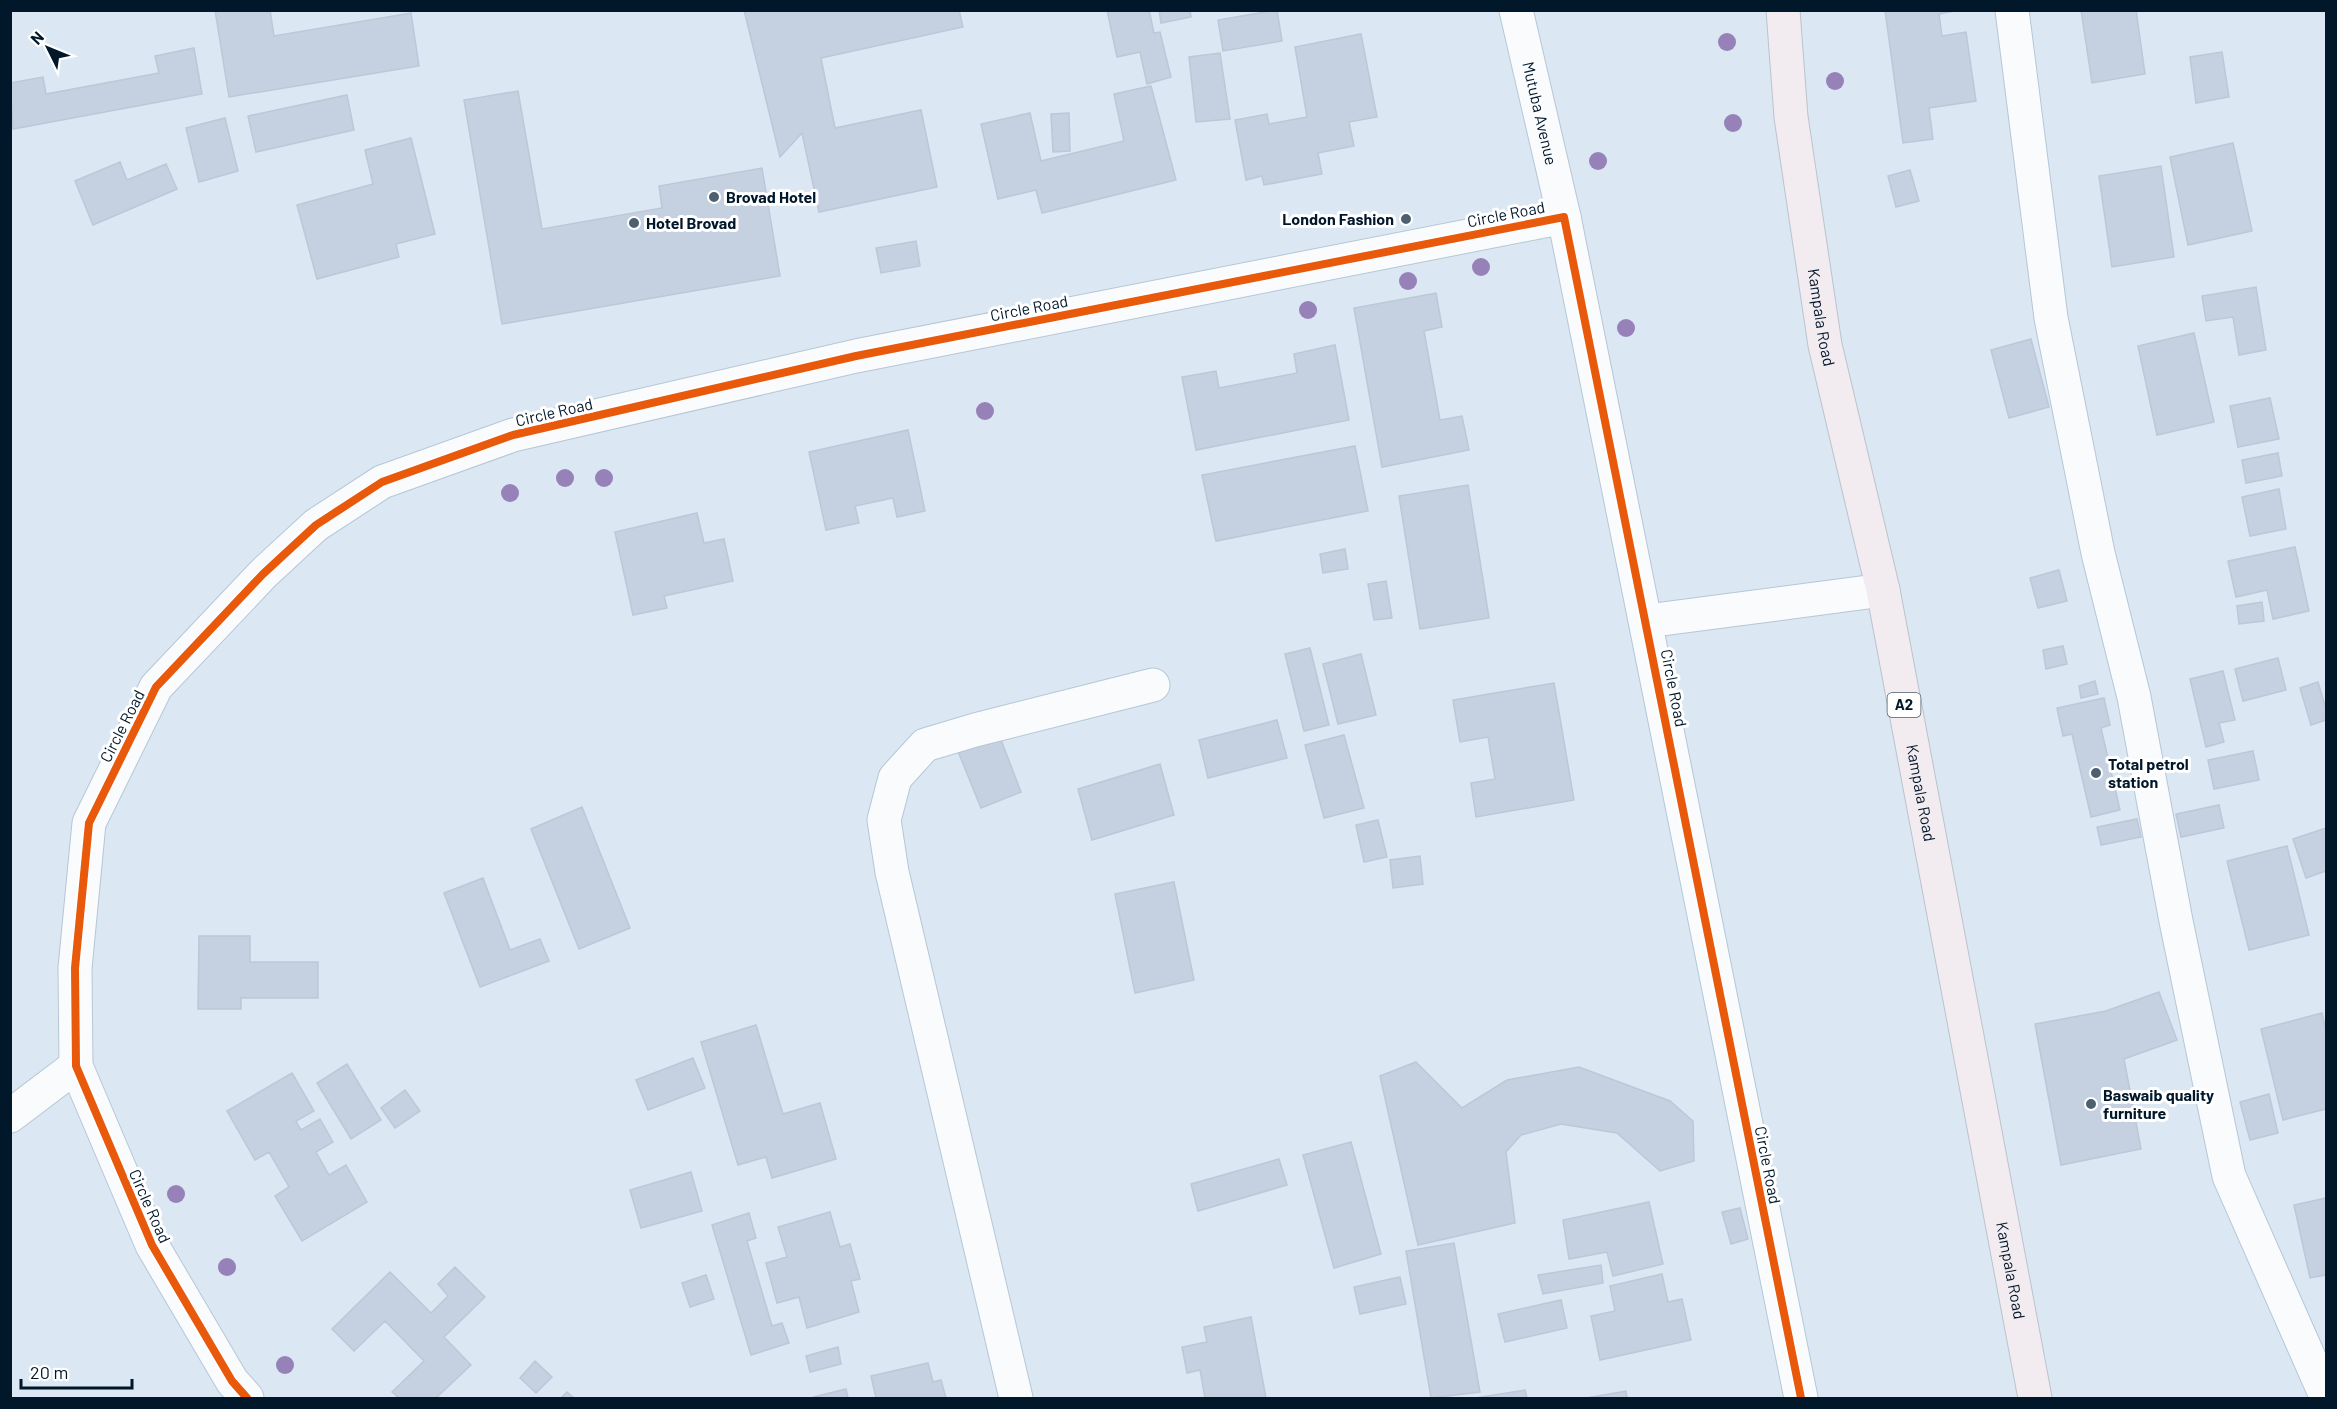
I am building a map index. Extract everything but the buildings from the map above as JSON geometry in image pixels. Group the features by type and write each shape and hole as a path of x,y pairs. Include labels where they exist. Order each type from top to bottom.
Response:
{"main road":[{"name":"Kampala Road","path":"1783,10 1791,117 1826,345 1883,590 2035,1398"}],"street":[{"name":"Mutuba Avenue","path":"1516,10 1563,217"},
{"path":"2012,10 2051,318 2098,553 2134,696 2229,1176 2326,1395"},
{"name":"Circle Road","path":"247,1398 232,1382 152,1245 76,1066 75,968 89,823 156,687 262,574 316,525 382,482 513,435 856,356 1563,217 1647,621 1801,1398"},
{"path":"1647,621 1883,590"},
{"path":"1016,1398 892,872 884,820 895,778 925,745 975,729 1153,685"},
{"path":"10,1116 76,1066"}],"cycle path":[{"path":"247,1398 232,1381 152,1245 76,1066 75,968 89,823 156,687 263,574 316,525 382,482 513,435 856,356 1564,217 1801,1398"}],"place":[{"name":"Brovad Hotel","path":"714,197"},
{"name":"London Fashion","path":"1406,219"},
{"name":"Hotel Brovad","path":"634,223"},
{"name":"Total petrol station","path":"2096,773"},
{"name":"Baswaib quality furniture","path":"2091,1104"}]}
